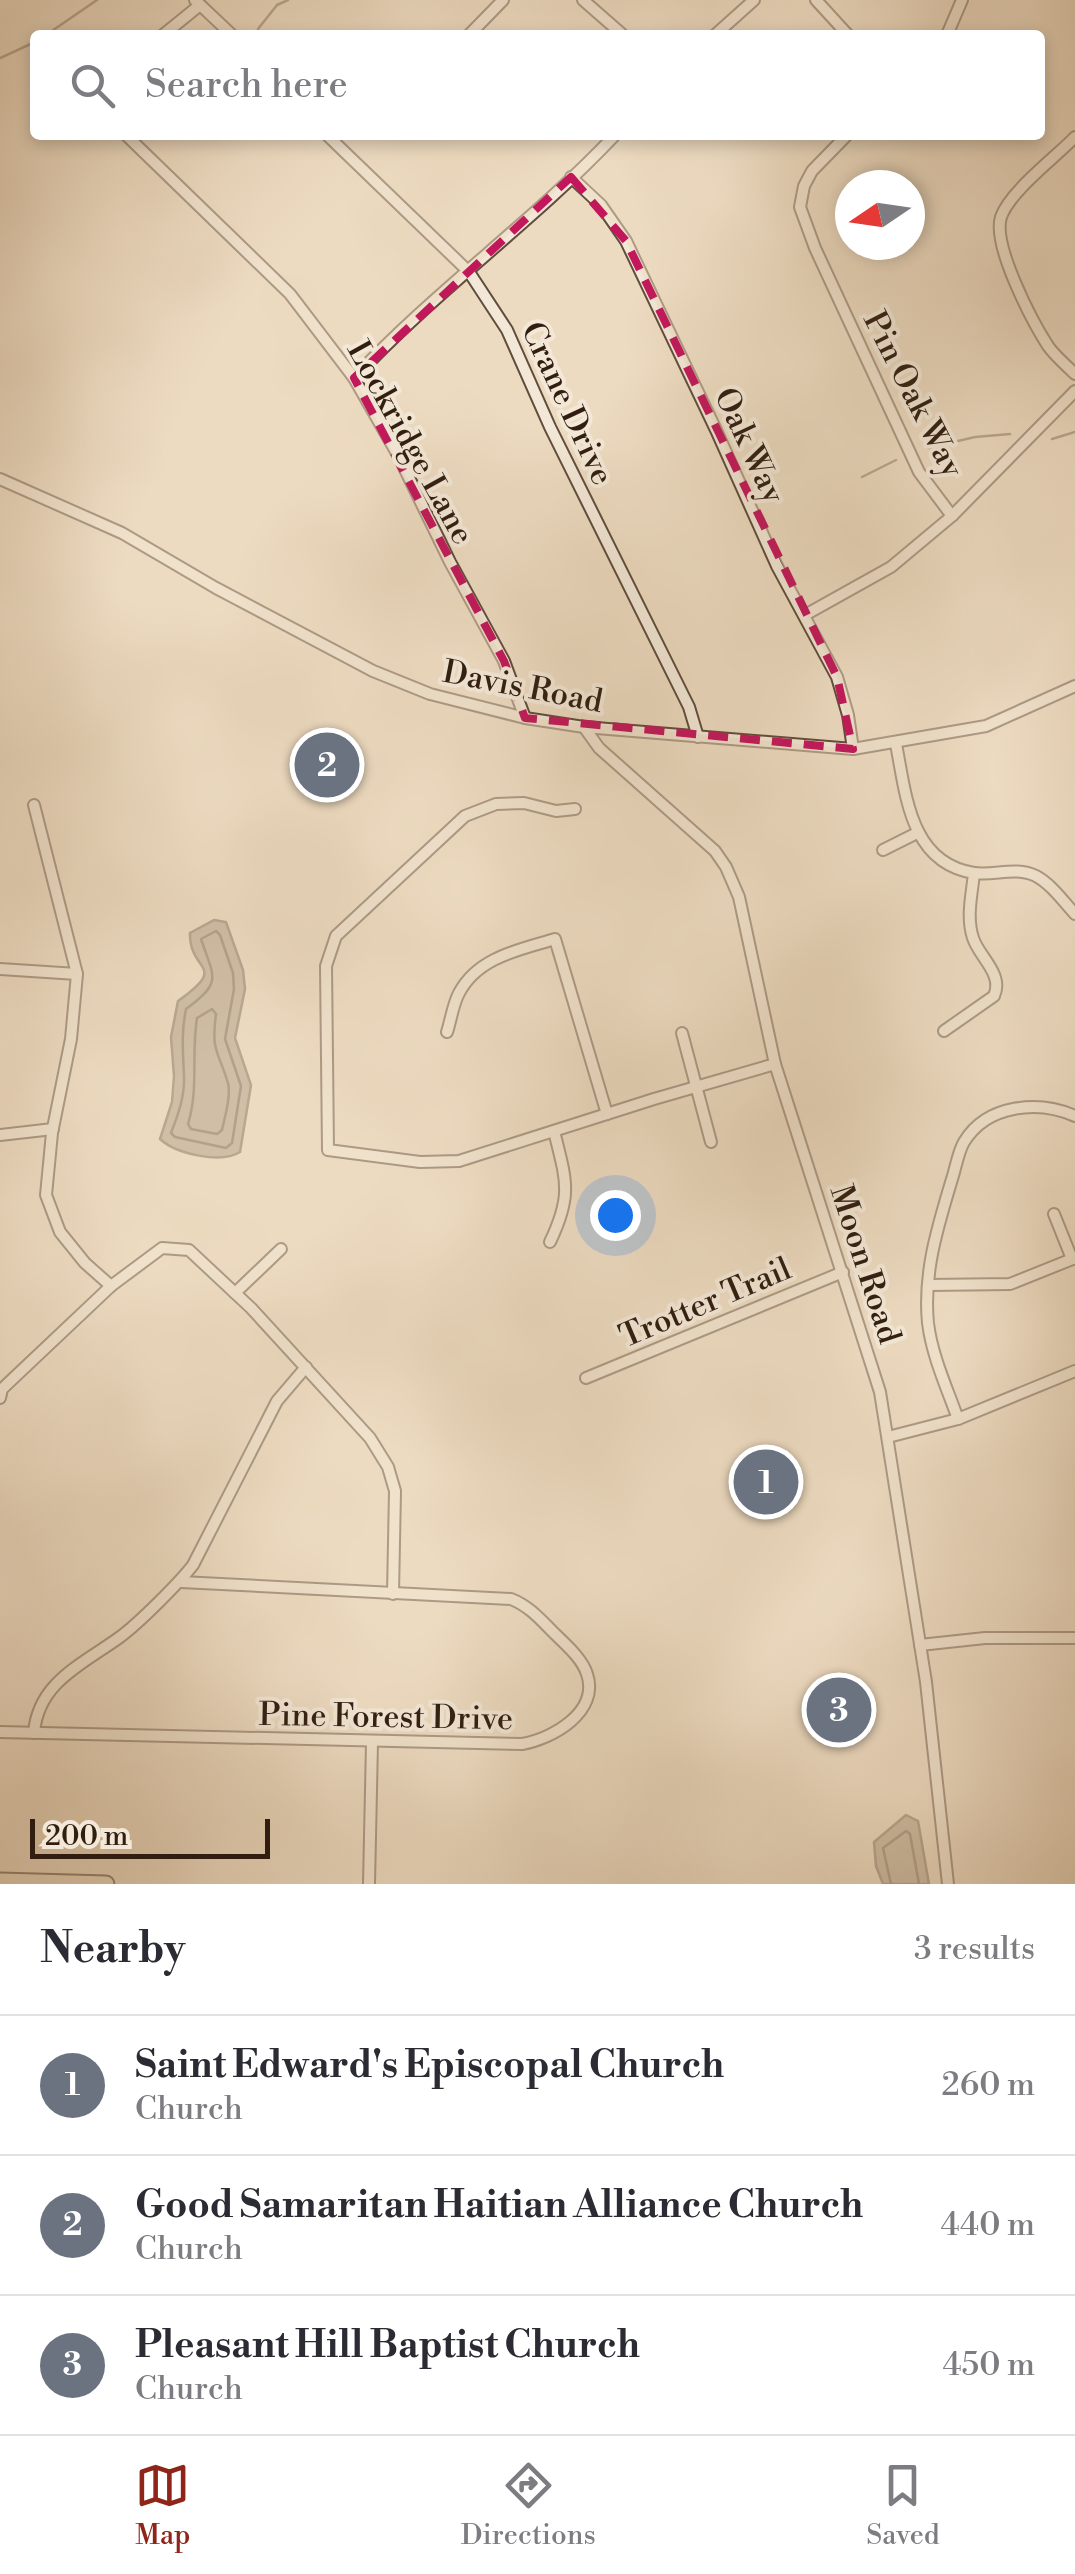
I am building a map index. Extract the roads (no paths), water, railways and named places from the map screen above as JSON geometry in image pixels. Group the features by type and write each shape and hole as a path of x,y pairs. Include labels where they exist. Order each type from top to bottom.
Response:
{"highway":[{"path":"0,1882 106,1884"}],"street":[{"path":"474,30 503,0"},
{"path":"583,0 618,30"},
{"path":"721,30 754,0"},
{"path":"816,0 843,30"},
{"path":"949,30 962,0"},
{"path":"167,30 198,2 227,30"},
{"path":"1075,137 1014,197 1001,217 1001,239 1017,284 1049,348 1075,374"},
{"name":"Lockridge Lane","path":"131,140 290,294 354,378 504,661 525,718"},
{"name":"Crane Drive","path":"333,140 469,272 507,330 550,427 689,706 698,737"},
{"path":"354,378 399,330 469,272 610,140"},
{"name":"Pin Oak Way","path":"842,140 812,171 800,207 815,248 919,472 952,516"},
{"name":"Oak Way","path":"571,177 601,204 626,240 777,566 836,677 848,715 853,750"},
{"path":"805,614 891,567 952,516 1075,391"},
{"name":"Davis Road","path":"0,479 122,533 373,671 430,694 525,718 584,727 853,750 986,726 1075,686"},
{"name":"Moon Road","path":"584,727 599,748 705,840 726,867 739,897 775,1064 880,1392 920,1645 948,1884"},
{"path":"896,744 917,833 935,856 974,873 1014,870 1034,875 1075,914"},
{"path":"575,809 556,812 524,803 496,804 465,816 336,936 326,966 328,1150 420,1162 459,1161 775,1064"},
{"path":"34,805 77,974 71,1039 52,1130 46,1195 60,1232 85,1264 111,1286"},
{"path":"884,850 917,833"},
{"path":"944,1031 994,996 998,988 996,976 971,933 974,873"},
{"path":"447,1032 459,993 476,970 500,956 555,940 606,1114"},
{"path":"0,969 77,974"},
{"path":"682,1033 710,1142"},
{"path":"958,1419 928,1322 931,1246 964,1142 978,1127 1018,1106 1049,1107 1075,1116"},
{"path":"0,1136 52,1130"},
{"path":"550,1242 564,1214 567,1186 554,1131"},
{"path":"929,1285 1010,1284 1074,1259 1054,1214"},
{"path":"1,1392 111,1286 154,1253 168,1246 189,1250 350,1414 388,1467 395,1492 394,1594"},
{"path":"235,1293 281,1249"},
{"name":"Trotter Trail","path":"586,1378 843,1272"},
{"path":"34,1733 35,1718 59,1678 124,1634 193,1565 277,1401 306,1367"},
{"path":"888,1437 958,1419 1075,1372"},
{"name":"Pine Forest Drive","path":"0,1732 372,1743 533,1742 545,1739 580,1712 590,1688 585,1668 522,1603 501,1598 180,1582"},
{"path":"920,1645 985,1638 1075,1638"},
{"path":"369,1884 372,1743"}],"water":[{"path":"214,920 226,922 243,970 245,989 235,1038 251,1085 240,1152 222,1157 187,1153 160,1139 172,1102 171,1037 178,1001 204,974 191,946 190,933"},
{"path":"906,1815 918,1821 929,1884 883,1884 876,1866 874,1842"}],"waterway":[{"path":"53,30 97,0"},
{"path":"258,29 277,5 288,0"},
{"path":"0,58 30,44"},
{"path":"1052,439 1075,432"},
{"path":"928,448 1010,434"},
{"path":"862,477 896,460"}],"place":[{"name":"Good Samaritan Haitian Alliance Church","path":"327,765"},
{"name":"Saint Edward's Episcopal Church","path":"766,1482"},
{"name":"Pleasant Hill Baptist Church","path":"839,1710"}]}
